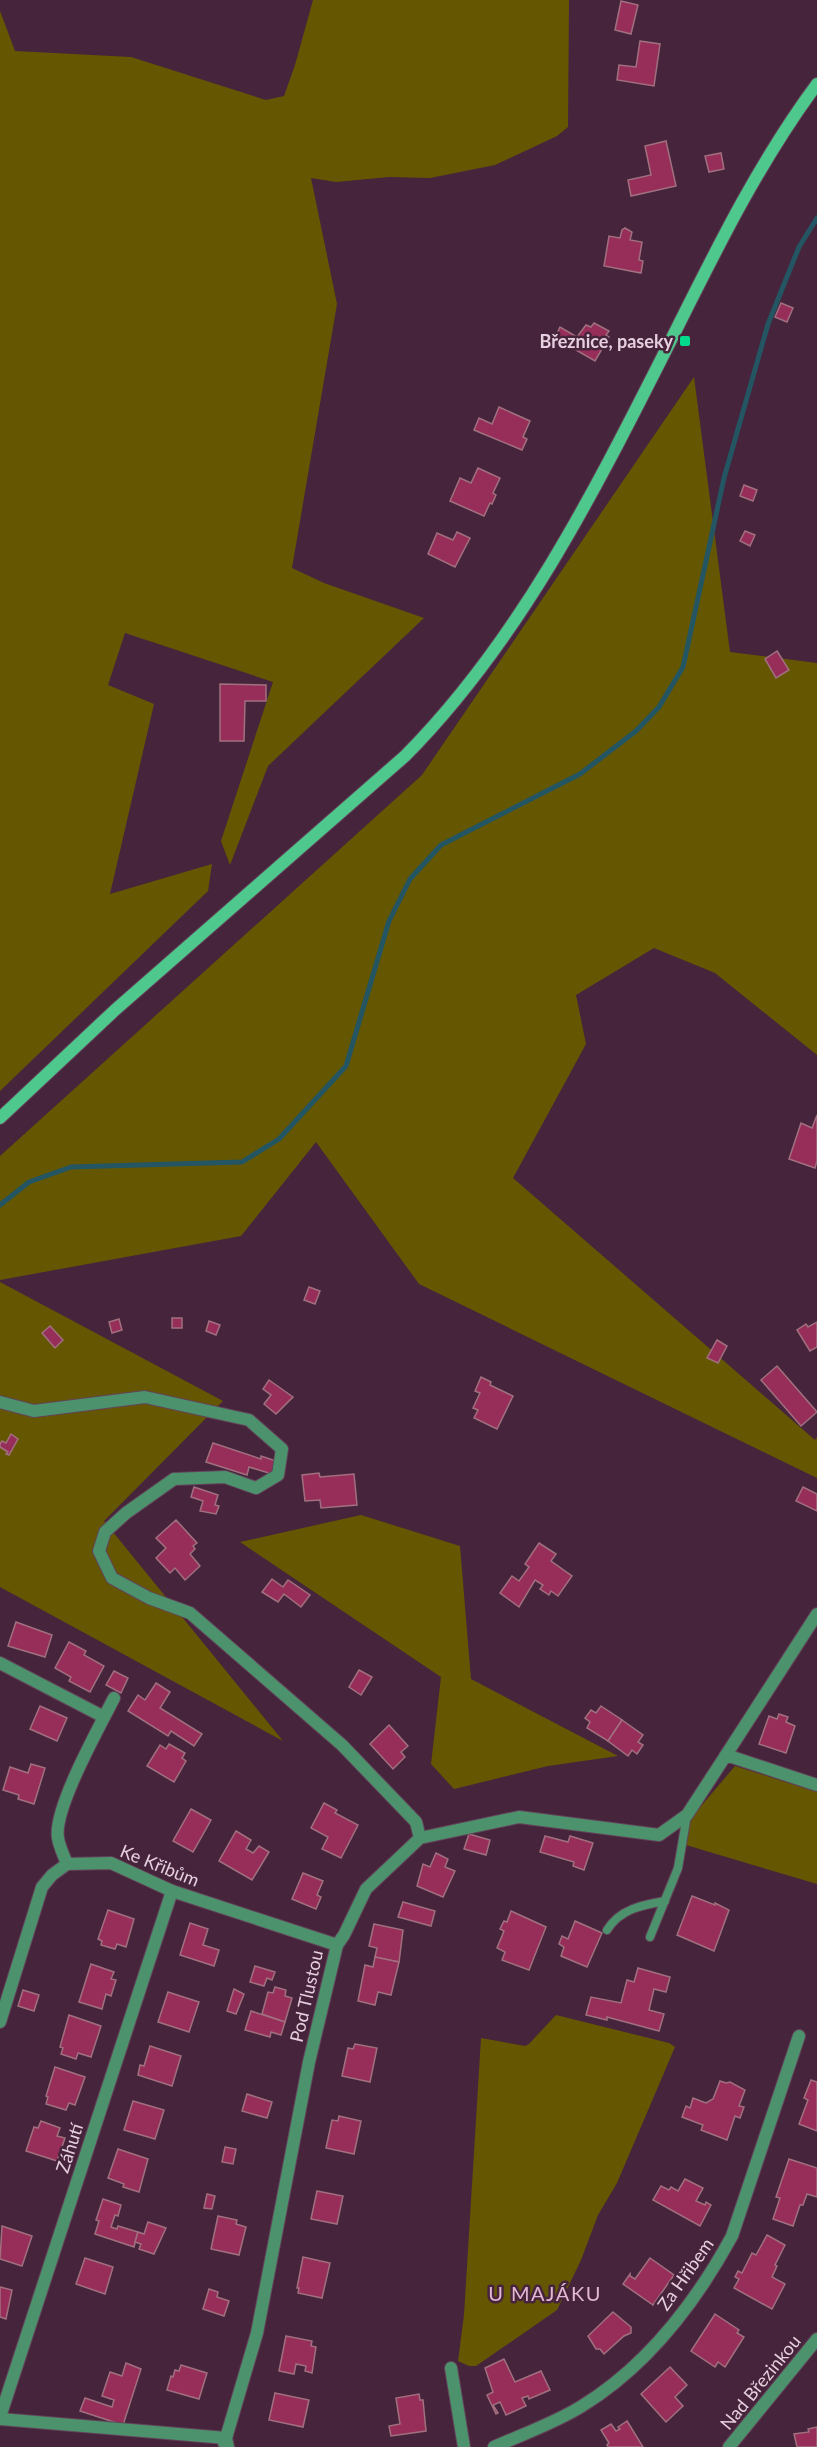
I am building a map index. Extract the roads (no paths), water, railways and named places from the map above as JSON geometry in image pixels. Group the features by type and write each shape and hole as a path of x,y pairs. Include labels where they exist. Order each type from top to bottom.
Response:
{"main road":[{"path":"0,1118 115,1010 405,756 429,732 468,684 528,601 580,515 723,236 774,147 817,84"}],"street":[{"path":"0,1402 34,1411 146,1397 249,1420 282,1449 278,1475 256,1488 225,1477 174,1479 126,1513 105,1532 99,1551 112,1578 149,1598 190,1613 342,1745 416,1822 420,1838 519,1816 659,1835 687,1815 817,1614"},
{"path":"0,1663 104,1717"},
{"path":"0,2022 42,1887 52,1875 67,1864 58,1837 59,1822 68,1793 114,1698"},
{"path":"726,1755 817,1785"},
{"name":"Pod Tlustou","path":"225,2444 257,2333 309,2062 337,1945 366,1889 420,1838"},
{"name":"Ke Křibům","path":"67,1864 111,1863 172,1891 337,1945"},
{"name":"Záhutí","path":"172,1891 0,2418 225,2444"},
{"name":"Za Hřibem","path":"494,2447 580,2407 615,2383 650,2351 685,2310 718,2262 732,2236 800,2036"},
{"name":"Nad Březinkou","path":"729,2447 817,2339"},
{"path":"451,2368 464,2447"}],"lane":[{"path":"650,1936 678,1868 687,1815"},
{"path":"607,1930 611,1924 633,1907 665,1901"}],"waterway":[{"path":"0,1205 29,1182 71,1167 242,1162 279,1139 346,1066 389,921 410,879 441,845 580,774 636,731 659,707 683,667 724,478 768,324 799,247 817,218"}],"place":[{"name":"Březnice, paseky","path":"685,341"}],"district":[{"name":"U MAJÁKU","path":"545,2293"}]}
